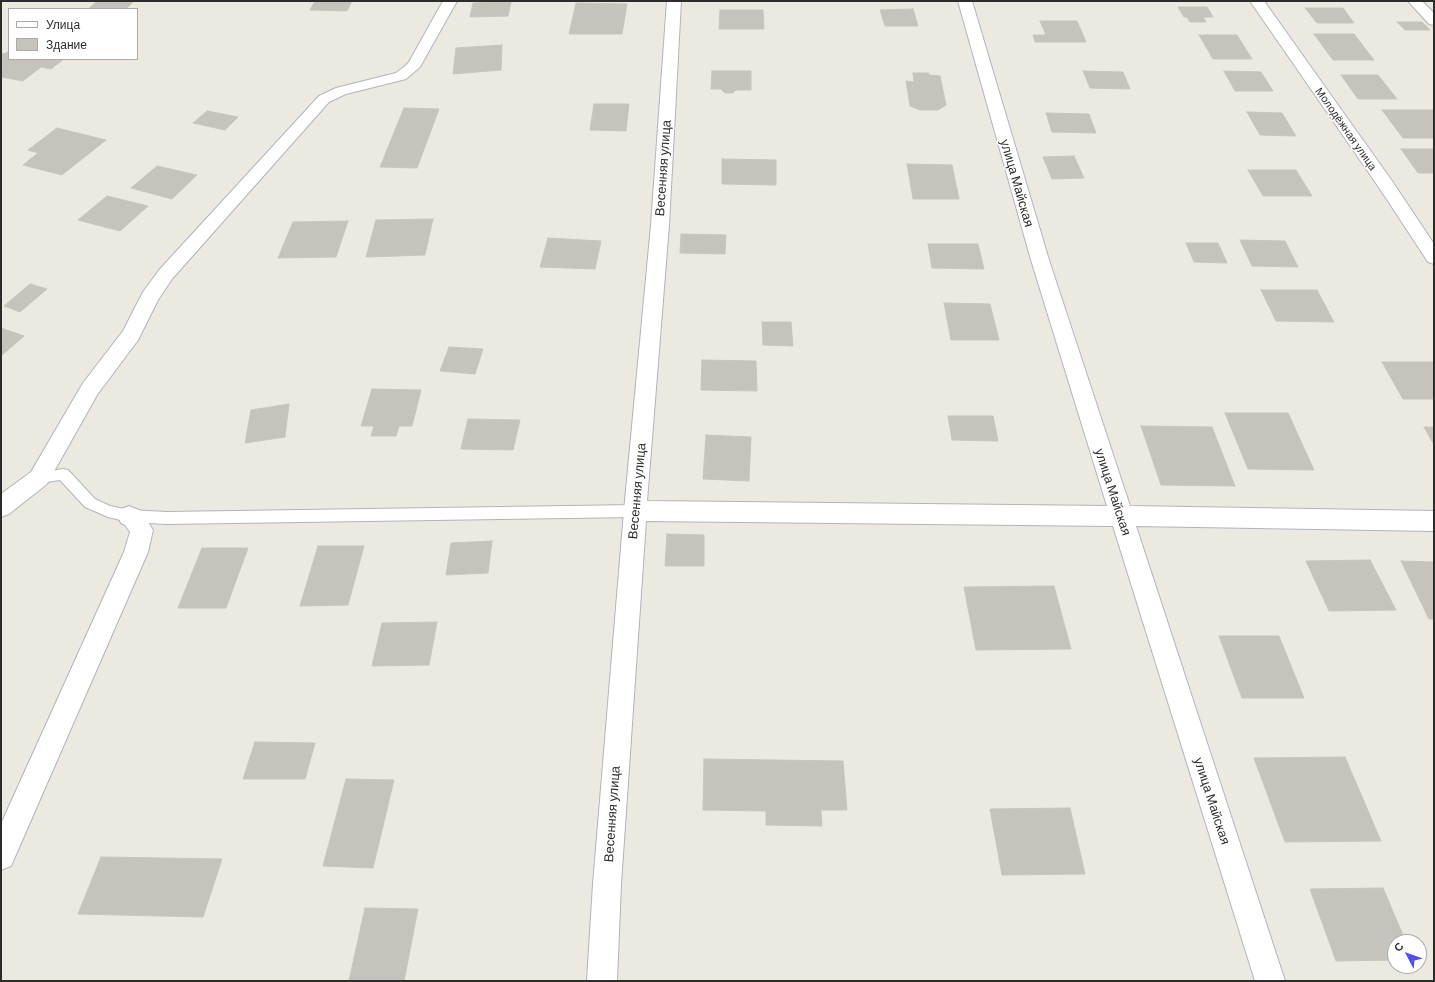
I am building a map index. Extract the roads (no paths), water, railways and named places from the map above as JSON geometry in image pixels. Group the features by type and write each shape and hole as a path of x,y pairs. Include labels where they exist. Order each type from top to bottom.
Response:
{"street":[{"path":"1,507 39,478 90,389 131,335 150,297 166,274 324,99 341,91 401,76 409,70 415,64 450,1"},
{"name":"Весенняя улица","path":"602,981 607,884 635,512 659,233 674,1"},
{"name":"улица Майская","path":"965,1 1040,260 1120,516 1270,981"},
{"name":"Молодёжная улица","path":"1256,1 1386,185 1434,258"},
{"path":"1415,1 1434,21"},
{"path":"635,512 1120,516 1434,521"},
{"path":"1,856 136,552 142,530 133,518 129,516"}],"lane":[{"path":"39,478 63,474 90,503 108,511 129,516 166,518 635,512"}]}
